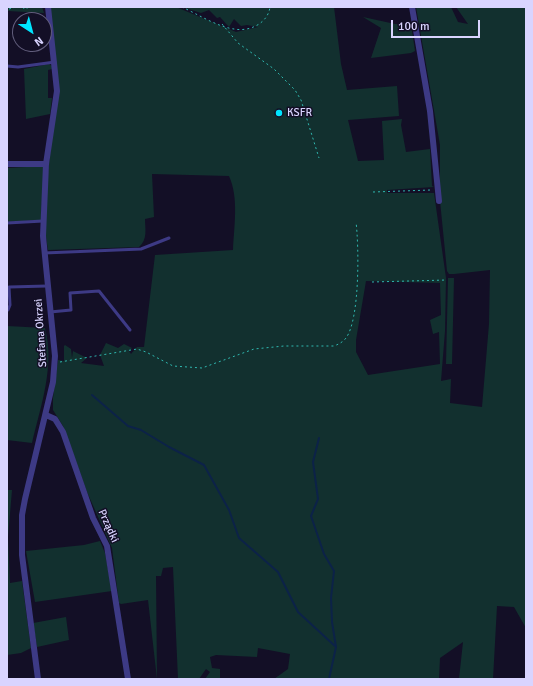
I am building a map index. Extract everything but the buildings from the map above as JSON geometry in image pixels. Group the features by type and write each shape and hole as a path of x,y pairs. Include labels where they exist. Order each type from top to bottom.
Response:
{"street":[{"name":"Stefana Okrzei","path":"38,679 22,555 21,536 25,499 46,415 53,382 54,363 44,253 43,221 46,164 57,91 48,7"},
{"path":"412,7 430,111 439,201"},
{"path":"7,164 46,164"},
{"name":"Prządki","path":"46,415 54,419 62,432 92,518 107,546 128,679"}],"lane":[{"path":"7,66 18,67 55,62"},
{"path":"7,223 43,221"},
{"path":"44,253 141,249 169,238"},
{"path":"8,310 10,305 9,287 47,286"},
{"path":"50,312 71,310 70,293 99,291 130,330"}],"path":[{"path":"9,9 16,7"},
{"path":"23,7 24,9 30,7"},
{"path":"182,7 234,29 259,25 267,18 270,7"},
{"path":"222,24 238,43 274,69 295,90 301,100 319,158"},
{"path":"374,192 438,189"},
{"path":"54,363 136,349 173,366 202,368 254,349 284,346 334,346 340,344 346,338 353,319 359,265 356,222"},
{"path":"372,282 446,280"}],"green space":[{"path":"7,7 42,7 44,12 26,12 8,11"},
{"path":"48,7 176,7 236,32 258,27 247,25 241,26 234,19 229,27 220,17 217,18 209,10 201,13 182,7 334,7 341,64 347,90 397,86 399,116 348,120 358,161 384,160 382,121 402,119 401,125 406,152 430,149 432,186 434,187 387,190 387,193 434,193 446,278 445,331 441,381 451,379 450,403 482,407 489,324 490,270 454,274 449,274 447,271 440,201 440,145 416,7 451,7 458,22 468,24 456,7 526,7 526,628 514,607 497,606 493,679 459,679 463,642 440,658 439,679 274,679 288,669 290,654 258,648 257,657 216,655 210,657 212,668 220,669 220,679 205,679 210,672 206,669 199,679 178,679 173,567 163,568 161,576 156,576 157,679 148,600 121,604 119,603 112,548 87,492 63,426 53,410 58,360 64,361 65,345 71,349 72,358 73,351 87,358 81,363 104,366 100,355 106,343 118,348 124,344 132,348 129,351 131,354 137,347 144,347 155,255 233,250 235,212 234,193 229,176 152,174 154,217 145,219 145,237 144,241 139,247 48,250 43,217 57,91 52,44 52,12 49,12","holes":["366,281 440,283 441,315 430,320 433,334 439,332 440,364 368,375 356,352 356,340"]},
{"path":"363,17 395,24 411,24 415,51 411,53 371,58 381,28"},
{"path":"49,64 52,66 52,69 48,70 48,98 52,98 50,114 26,119 24,69"},
{"path":"44,166 41,220 7,222 7,168"},
{"path":"448,278 454,278 452,364 446,364"},
{"path":"7,326 45,328 48,342 48,371 46,386 32,443 7,440"},
{"path":"7,490 12,490 8,537 10,583 22,581 31,648 21,653 7,655"},
{"path":"100,541 105,553 112,591 35,602 26,551 84,545"},
{"path":"66,617 69,640 37,647 33,623"}],"waterway":[{"path":"92,395 128,426 141,430 169,447 204,465 229,510 239,538 278,572 298,612 336,647 329,679"},
{"path":"319,438 313,462 318,499 311,516 324,554 334,571 331,598 332,622 336,647"}],"place":[{"name":"KSFR","path":"279,113"}]}
